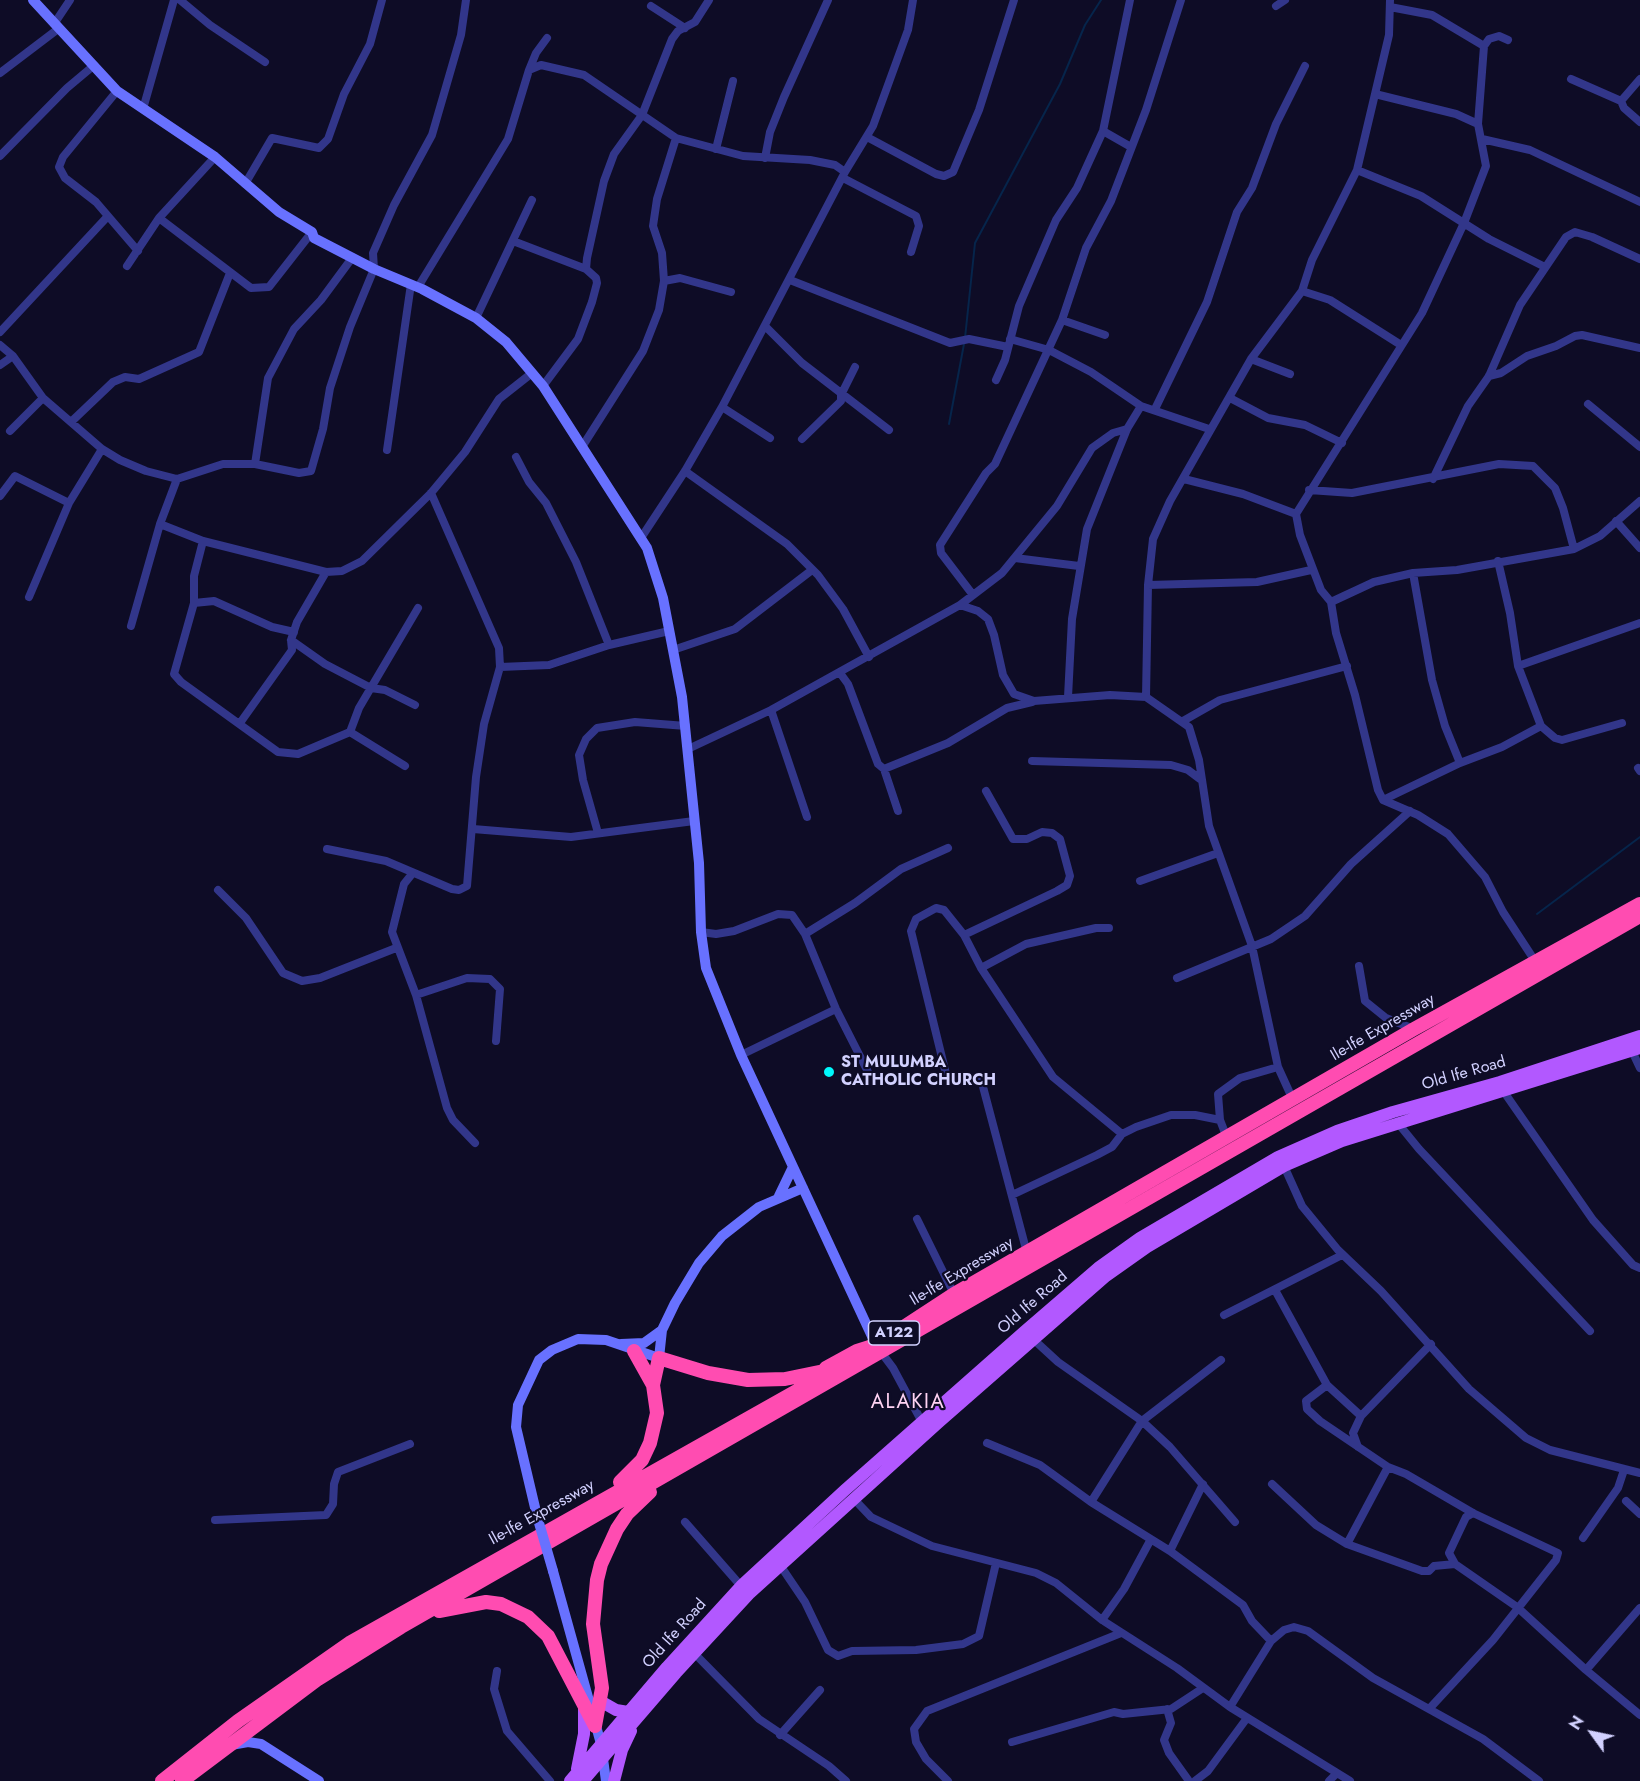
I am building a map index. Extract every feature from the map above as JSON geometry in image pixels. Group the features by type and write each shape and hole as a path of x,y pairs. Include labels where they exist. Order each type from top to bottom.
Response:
{"highway":[{"name":"Ile-Ife Expressway","path":"162,1781 238,1720 351,1642 588,1506 816,1380 821,1371 857,1351 878,1349 954,1294 1414,1029 1640,904"},
{"name":"Ile-Ife Expressway","path":"182,1781 318,1679 401,1627 697,1458 878,1349 1640,916"},
{"path":"634,1351 653,1385"},
{"path":"588,1506 615,1487 642,1460 650,1443 657,1413 653,1385 659,1358 708,1373 748,1380 785,1379 821,1371"},
{"path":"596,1726 603,1688 593,1611 601,1564 617,1528 633,1508 697,1458"},
{"path":"401,1627 435,1612 471,1603 486,1602 515,1610 528,1617 548,1636 584,1708 596,1726"}],"main road":[{"name":"Old Ife Road","path":"576,1779 603,1757 633,1715 741,1586 922,1422 949,1407 1106,1276 1147,1247 1284,1166 1342,1141 1397,1122 1504,1092 1640,1036"},
{"name":"Old Ife Road","path":"576,1779 600,1744 633,1715 780,1565 1098,1268 1140,1238 1259,1167 1348,1127 1636,1049"},
{"path":"602,1702 616,1710 633,1715 614,1781"},
{"path":"576,1779 584,1734 584,1708"}],"street":[{"path":"33,0 92,67 117,91 215,157 279,212 312,232 314,238 476,318 506,342 543,386 641,538 652,559 673,650 686,726 693,821 699,863 700,932 706,968 741,1055 878,1349 897,1375 922,1422"},
{"path":"0,73 56,26 70,0"},
{"path":"143,109 174,0"},
{"path":"180,0 210,25 265,62"},
{"path":"245,184 272,138 319,148 328,139 344,94 370,44 382,0"},
{"path":"0,345 12,356 43,398 102,449 146,471 177,479 223,464 255,464 299,473 311,471 323,429 330,388 350,327 374,269 373,253 432,135 460,35 466,0"},
{"path":"586,269 592,230 614,153 642,115 672,39 695,22 709,0"},
{"path":"765,158 770,132 783,97 828,0"},
{"path":"641,538 685,471 722,407 844,175 867,136 891,81 908,30 913,0"},
{"path":"867,136 936,174 944,176 953,172 979,110 1014,0"},
{"path":"996,380 1020,306 1056,220 1077,188 1103,131 1130,0"},
{"path":"974,595 941,553 940,545 986,473 995,464 1062,321 1086,248 1111,201 1181,0"},
{"path":"1276,6 1286,0"},
{"path":"1146,697 1148,585 1153,539 1170,501 1184,479 1209,429 1230,398 1251,359 1302,291 1312,260 1357,170 1389,35 1390,3 1432,15 1484,46"},
{"path":"651,6 685,28"},
{"path":"1508,40 1499,36 1490,39 1484,46 1478,123 1486,166 1464,223 1422,313 1296,514 1311,570 1321,590 1331,602 1336,633 1347,666 1378,790 1383,800 1410,811 1448,834 1485,877 1503,912 1535,961"},
{"path":"387,450 414,286 508,140 529,70 536,53 547,38"},
{"path":"529,70 541,65 584,75 676,138 742,156 810,160 835,165 844,175 916,216 919,226 911,252"},
{"path":"1155,409 1206,302 1237,212 1252,188 1276,124 1305,66"},
{"path":"0,156 44,109 92,67"},
{"path":"1571,79 1620,101 1624,108 1640,122"},
{"path":"1620,101 1640,79"},
{"path":"716,148 733,81"},
{"path":"117,91 63,157 59,167 64,178 96,202 138,251"},
{"path":"1375,94 1456,114 1478,123"},
{"path":"1103,131 1131,147"},
{"path":"582,447 643,351 659,309 664,281 662,253 653,226 657,199 676,138"},
{"path":"1482,139 1530,150 1640,201"},
{"path":"127,266 159,218 215,157"},
{"path":"1357,170 1421,196 1489,239 1545,267"},
{"path":"476,318 532,200"},
{"path":"0,332 108,216"},
{"path":"159,218 251,288 269,287 312,232"},
{"path":"1433,479 1468,406 1489,376 1521,305 1566,237 1575,232 1592,237 1640,259"},
{"path":"513,241 586,269 596,278 592,302 578,339 543,386"},
{"path":"255,464 268,378 294,329 321,300 352,258"},
{"path":"71,422 113,382 125,377 139,379 199,352 230,273"},
{"path":"664,281 680,278 731,292"},
{"path":"790,280 950,343 969,339 1049,350 1091,372 1142,406 1209,429"},
{"path":"1302,291 1330,300 1401,345"},
{"path":"1062,321 1105,334"},
{"path":"765,326 841,395 888,430"},
{"path":"1489,376 1501,373 1527,356 1556,346 1575,336 1582,335 1640,348"},
{"path":"0,365 12,356"},
{"path":"1251,359 1290,374"},
{"path":"802,439 841,401 841,395 855,367"},
{"path":"160,524 203,541 326,572 342,571 362,561 431,493 465,452 499,399 532,373"},
{"path":"10,431 43,398"},
{"path":"1230,398 1268,418 1305,425 1342,443"},
{"path":"1588,404 1640,447"},
{"path":"1068,697 1072,619 1079,566 1087,529 1127,429 1142,406"},
{"path":"722,407 770,438"},
{"path":"688,749 771,710 840,673 974,595 1002,573 1057,506 1092,448 1113,433 1127,429"},
{"path":"29,597 69,503 102,449"},
{"path":"516,458 528,482 546,503 576,562 609,645"},
{"path":"1309,490 1352,493 1433,479 1499,464 1533,466 1555,488 1574,549"},
{"path":"685,471 787,544 812,570 843,609 869,657"},
{"path":"0,496 15,476 69,503"},
{"path":"131,626 160,524 177,479"},
{"path":"1184,479 1244,494 1296,514"},
{"path":"327,849 386,861 412,874 452,889 467,886 476,777 484,724 500,667 500,648 431,493"},
{"path":"1331,602 1374,582 1413,573 1457,570 1574,549 1600,536 1640,501"},
{"path":"1616,521 1640,548"},
{"path":"203,541 194,576 194,603 174,674 180,682 278,752 298,754 350,732 359,708 418,608"},
{"path":"1015,558 1079,566"},
{"path":"1498,561 1510,613 1518,666 1541,726 1555,738 1562,740 1622,723"},
{"path":"673,650 735,629 812,570"},
{"path":"1148,585 1257,582 1311,570"},
{"path":"240,723 292,650 292,636 326,572"},
{"path":"1413,573 1432,680 1445,726 1460,763"},
{"path":"194,603 214,601 292,636 325,664 371,688 385,690 415,705"},
{"path":"960,604 978,611 988,620 994,635 1003,675 1014,694 1034,701"},
{"path":"1518,666 1640,623"},
{"path":"500,667 549,665 609,645 669,631"},
{"path":"1183,721 1220,700 1347,666"},
{"path":"840,673 848,684 878,764 884,769 898,811"},
{"path":"1007,708 1014,694"},
{"path":"884,769 948,743 1007,708 1034,701 1068,697 1146,697 1183,721 1189,727 1199,760 1200,779 1209,826 1252,946 1278,1067 1293,1100"},
{"path":"771,710 807,817"},
{"path":"598,833 583,780 579,755 586,739 597,728 635,722 686,726"},
{"path":"1383,800 1460,763 1502,747 1541,726"},
{"path":"350,732 405,766"},
{"path":"1032,761 1171,765 1188,770 1200,779"},
{"path":"964,935 1057,891 1067,885 1070,876 1060,839 1052,833 1042,832 1027,839 1013,838 986,791"},
{"path":"1177,978 1271,939 1305,916 1351,864 1410,811"},
{"path":"473,830 571,837 693,821"},
{"path":"805,934 855,903 901,869 948,848"},
{"path":"1140,881 1218,853"},
{"path":"412,874 404,884 392,932 396,948 416,995 447,1108 453,1120 475,1143"},
{"path":"218,890 246,918 283,973 302,981 320,978 396,948"},
{"path":"1026,1253 982,1083 977,1077 958,1080 947,1078 911,931 916,919 936,908 944,910 964,935 981,968 1053,1077 1122,1134"},
{"path":"700,932 716,934 734,931 778,914 792,915 805,934 836,1010 868,1072"},
{"path":"981,968 1026,944 1095,928 1109,928"},
{"path":"1359,966 1365,1000 1386,1018 1414,1029"},
{"path":"416,995 467,978 490,979 500,989 496,1041"},
{"path":"741,1055 836,1010"},
{"path":"1636,1049 1640,1068"},
{"path":"1227,1138 1220,1120 1218,1094 1240,1078 1278,1067"},
{"path":"1504,1092 1593,1220 1633,1265 1640,1268"},
{"path":"1012,1195 1112,1147 1122,1134 1171,1115 1195,1115 1220,1120"},
{"path":"1397,1122 1419,1149 1590,1331"},
{"path":"1284,1166 1302,1206 1342,1255 1431,1344 1469,1389 1526,1438 1550,1450 1640,1473"},
{"path":"779,1196 794,1167"},
{"path":"606,1781 596,1726 537,1516 516,1427 518,1405 527,1381 539,1360 552,1350 572,1341 590,1339 619,1345 659,1358 662,1330 699,1263 722,1236 759,1207 779,1196 803,1188"},
{"path":"917,1219 954,1294"},
{"path":"1224,1315 1342,1255"},
{"path":"1275,1290 1327,1384 1361,1416"},
{"path":"619,1345 644,1343 662,1330"},
{"path":"1033,1339 1058,1362 1142,1420 1203,1484 1235,1522"},
{"path":"1359,1449 1353,1433 1361,1416 1431,1344"},
{"path":"1091,1502 1142,1420 1221,1360"},
{"path":"1327,1384 1306,1401 1307,1409 1359,1449 1473,1513 1558,1553 1556,1560 1493,1640 1430,1708"},
{"path":"987,1443 1002,1452 1040,1465 1091,1502 1170,1551 1244,1605 1252,1621 1270,1641"},
{"path":"215,1520 326,1515 333,1504 334,1484 338,1472 410,1444"},
{"path":"1347,1544 1388,1467"},
{"path":"1583,1538 1618,1488 1624,1470"},
{"path":"1170,1551 1203,1484"},
{"path":"1272,1484 1316,1525 1347,1544 1422,1571 1429,1571 1434,1566 1455,1564"},
{"path":"853,1498 871,1516 902,1533 933,1546 1036,1573 1056,1583 1102,1620 1230,1707 1350,1781"},
{"path":"1626,1501 1640,1514"},
{"path":"1473,1513 1466,1517 1449,1553 1455,1564 1517,1607 1586,1671 1640,1715"},
{"path":"685,1522 741,1586"},
{"path":"1102,1620 1124,1589 1151,1539"},
{"path":"780,1565 805,1602 828,1650 838,1656 852,1651 916,1650 963,1644 979,1636 996,1563"},
{"path":"1586,1671 1640,1608"},
{"path":"1230,1707 1270,1641 1284,1630 1294,1627 1308,1631 1373,1678 1483,1739 1539,1781"},
{"path":"948,1781 926,1759 916,1742 914,1729 927,1711 1121,1633"},
{"path":"694,1653 759,1719 829,1766 846,1781"},
{"path":"497,1671 494,1689 507,1731 550,1781"},
{"path":"1012,1742 1114,1712 1123,1714 1167,1709 1203,1688"},
{"path":"780,1735 820,1690"},
{"path":"1167,1709 1172,1723 1164,1740 1169,1753 1189,1781"},
{"path":"1195,1781 1208,1772 1247,1718"},
{"path":"227,1745 248,1742 261,1744 320,1781"},
{"path":"1329,1781 1337,1773"}],"waterway":[{"path":"965,338 975,243 1060,84 1085,25 1101,0"},
{"path":"949,424 964,344"},
{"path":"1537,914 1640,837"}],"place":[{"name":"ST MULUMBA CATHOLIC CHURCH","path":"829,1072"}],"district":[{"name":"ALAKIA","path":"908,1403"}]}
